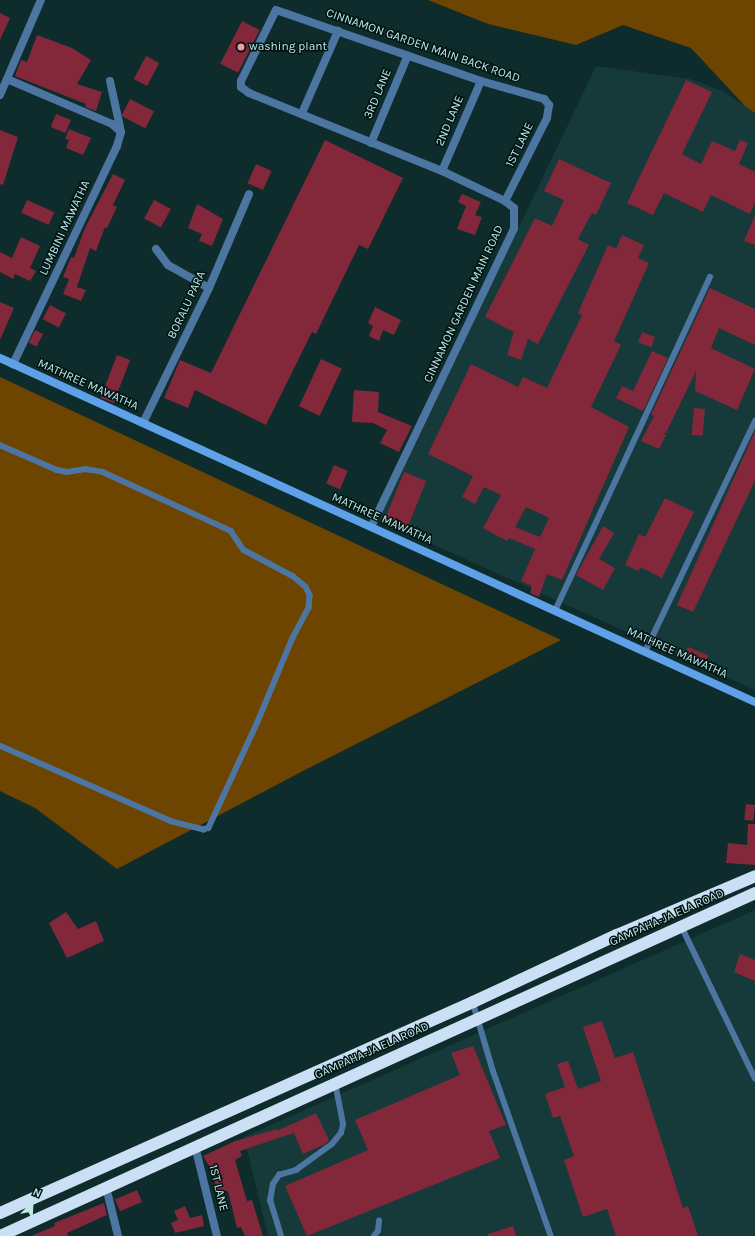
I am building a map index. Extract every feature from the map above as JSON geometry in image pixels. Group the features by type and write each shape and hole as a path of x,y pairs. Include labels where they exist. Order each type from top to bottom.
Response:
{"highway":[{"name":"GAMPAHA-JA ELA ROAD","path":"0,1213 473,1002 617,935 755,876"},
{"name":"GAMPAHA-JA ELA ROAD","path":"0,1236 14,1233 106,1187 195,1146 755,893"}],"street":[{"path":"0,95 41,0"},
{"name":"CINNAMON GARDEN MAIN BACK ROAD","path":"302,113 249,93 241,87 241,81 272,14 276,10 281,10 481,81 544,99"},
{"path":"338,31 302,113 371,143 442,171 506,201"},
{"name":"3RD LANE","path":"371,143 408,56"},
{"path":"7,79 91,115 121,132"},
{"path":"110,81 121,132"},
{"name":"2ND LANE","path":"442,171 481,81"},
{"name":"1ST LANE","path":"506,201 547,118 549,105 544,99"},
{"name":"LUMBINI MAWATHA","path":"13,364 117,146 121,132"},
{"name":"BORALU PARA","path":"143,423 209,288 249,194"},
{"name":"CINNAMON GARDEN MAIN ROAD","path":"371,527 514,228 514,208 506,201"},
{"path":"156,249 168,264 209,288"},
{"name":"MATHREE MAWATHA","path":"0,358 755,702"},
{"name":"1ST LANE","path":"195,1146 218,1236"},
{"path":"106,1187 118,1236"}],"lane":[{"path":"554,611 710,278"},
{"path":"644,652 755,421"},
{"path":"0,445 57,470 67,472 85,469 103,472 231,531 244,550 293,576 306,587 310,595 309,608 293,638 258,722 209,828 204,830 172,822 0,746"},
{"path":"682,927 755,1078"},
{"path":"473,1002 477,1019 551,1236"},
{"path":"281,1236 270,1201 274,1184 279,1175 296,1170 332,1144 341,1133 343,1124 335,1083"},
{"path":"374,1236 378,1231 379,1221"}],"shaded area":[{"path":"428,0 755,0 755,113 746,107 691,48 623,25 576,45 488,24"},
{"path":"596,66 690,79 723,91 755,113 755,690 379,520"},
{"path":"0,377 561,640 303,771 117,869 35,808 0,791"},
{"path":"755,910 755,1236 268,1236 244,1137"}],"building":[{"path":"0,13 10,18 0,40"},
{"name":"washing plant","path":"242,21 260,30 238,73 220,64"},
{"path":"37,35 72,48 91,60 77,84 102,92 96,111 85,107 86,104 15,76 21,60 27,62"},
{"path":"146,56 159,63 147,86 134,79"},
{"path":"686,80 712,92 682,154 701,164 712,141 735,151 740,140 748,143 739,164 755,172 755,203 750,214 711,195 703,212 664,193 653,215 627,203"},
{"path":"130,99 154,111 145,128 121,116"},
{"path":"56,114 71,120 66,133 51,127"},
{"path":"69,129 91,138 83,155 66,148 69,140 65,139"},
{"path":"0,130 18,137 3,185 0,184"},
{"path":"325,140 403,178 368,249 359,245 316,334 312,332 266,425 195,390 188,408 164,398 180,360 211,373"},
{"path":"559,159 611,183 596,215 592,213 578,239 589,245 538,344 528,339 521,360 507,355 514,332 485,317 535,218 552,226 564,200 544,191"},
{"path":"256,164 272,171 263,190 247,183"},
{"path":"113,174 125,180 113,205 117,207 107,228 105,227 96,251 90,248 77,287 86,290 81,301 63,294 69,279 63,277 71,257 74,258 84,230"},
{"path":"462,194 481,202 475,215 482,217 475,235 457,229 466,206 458,202"},
{"path":"27,200 54,212 49,225 21,213"},
{"path":"154,200 171,209 161,227 144,219"},
{"path":"197,204 223,219 212,246 199,241 202,234 188,228"},
{"path":"755,215 755,245 744,241"},
{"path":"622,235 644,245 638,258 649,263 614,341 621,345 591,407 629,427 562,580 547,574 539,597 530,593 532,586 521,581 535,549 509,538 507,541 483,528 501,495 484,487 475,504 462,497 473,476 428,454 471,364 518,387 523,377 547,388 582,315 578,313 608,245 616,249","holes":["526,507 549,518 540,537 515,527"]},
{"path":"21,237 40,246 30,268 36,271 30,281 15,274 13,279 0,272 0,252 12,258"},
{"path":"710,288 755,309 755,345 719,328 711,348 755,369 737,410 695,391 696,371 666,433 662,433 666,435 659,449 641,441 654,416 651,415"},
{"path":"0,302 14,308 0,340"},
{"path":"50,305 66,313 59,327 43,319"},
{"path":"375,307 401,320 394,335 383,330 379,341 369,336 373,326 368,323"},
{"path":"35,330 43,334 37,347 29,342"},
{"path":"642,332 655,337 651,347 638,342"},
{"path":"652,351 668,358 643,411 616,398 622,386 633,391"},
{"path":"117,355 130,360 114,403 101,398"},
{"path":"321,359 342,369 320,416 299,406"},
{"path":"354,390 379,392 378,412 412,426 399,452 380,443 387,430 373,423 352,422"},
{"path":"694,408 705,409 703,436 692,435"},
{"path":"755,431 755,481 693,612 677,605"},
{"path":"334,465 348,471 340,489 326,483"},
{"path":"404,472 426,481 408,527 385,518"},
{"path":"665,498 694,512 662,578 640,567 639,571 625,565 639,534 645,537"},
{"path":"603,526 614,533 599,559 615,568 603,590 576,575"},
{"path":"688,647 708,655 704,667 683,659"},
{"path":"746,804 755,805 753,821 744,820"},
{"path":"748,824 755,824 755,865 726,863 728,843 747,845"},
{"path":"66,912 78,929 96,921 104,941 67,958 49,923"},
{"path":"740,954 755,960 755,981 734,972"},
{"path":"602,1021 615,1058 633,1052 683,1208 688,1206 698,1236 616,1236 607,1209 583,1217 564,1160 574,1156 560,1116 553,1118 545,1094 565,1087 557,1064 568,1061 578,1089 601,1081 583,1027"},
{"path":"473,1046 506,1125 489,1131 500,1158 307,1236 285,1186 368,1150 355,1120 460,1075 451,1053"},
{"path":"316,1113 329,1140 325,1144 303,1154 294,1133 240,1151 242,1156 235,1160 247,1201 252,1200 263,1236 245,1236 241,1227 237,1228 228,1191 218,1194 212,1171 203,1156 235,1141 277,1129 277,1131"},
{"path":"137,1190 142,1202 120,1211 115,1199"},
{"path":"104,1203 107,1215 67,1233 68,1236 31,1236 55,1226 54,1223"},
{"path":"185,1206 190,1218 202,1215 204,1226 175,1233 171,1223 178,1220 174,1211"},
{"path":"513,1226 516,1236 488,1236 488,1234"}],"place":[{"name":"washing plant","path":"241,47"}]}
